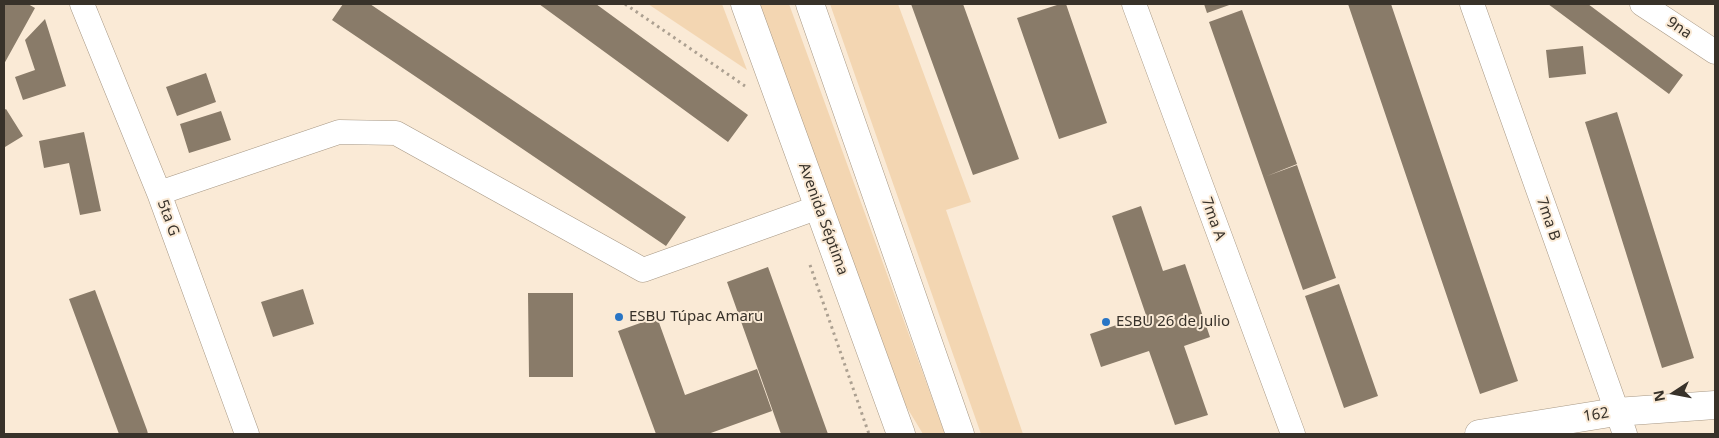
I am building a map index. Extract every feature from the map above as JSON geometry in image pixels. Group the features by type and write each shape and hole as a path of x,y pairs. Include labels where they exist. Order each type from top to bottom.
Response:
{"main road":[{"name":"Avenida Séptima","path":"745,4 901,434"},
{"path":"810,4 960,434"},
{"name":"162","path":"1479,434 1620,423 1715,404"}],"street":[{"name":"5ta G","path":"82,4 159,193 247,434"},
{"name":"7ma A","path":"1134,4 1293,434"},
{"name":"7ma B","path":"1472,4 1620,423"},
{"name":"9na","path":"1642,4 1715,52"},
{"path":"159,193 338,132 396,133 643,270 819,207"}],"path":[{"path":"624,4 746,86"}],"shaded area":[{"path":"648,4 722,4 747,70"},
{"path":"759,4 789,4 945,434 923,434 906,406"},
{"path":"830,4 898,4 971,202 946,210 1023,434 981,434"}],"building":[{"path":"4,4 28,4 35,8 4,64"},
{"path":"343,4 370,4 686,217 666,246 332,20"},
{"path":"539,4 596,4 748,115 728,142"},
{"path":"911,4 963,4 1019,159 973,175"},
{"path":"1060,4 1066,4 1107,123 1059,139 1017,18"},
{"path":"1204,4 1232,4 1207,13"},
{"path":"1348,4 1391,4 1518,381 1480,394"},
{"path":"1548,4 1588,4 1683,75 1669,94"},
{"path":"1242,10 1297,164 1267,176 1297,165 1336,278 1303,290 1209,22"},
{"path":"45,19 66,86 23,100 15,77 35,70 25,40"},
{"path":"1583,46 1586,74 1549,78 1546,50"},
{"path":"206,73 216,102 177,116 166,87"},
{"path":"6,109 23,136 5,147 4,110"},
{"path":"221,111 231,140 189,153 180,124"},
{"path":"1617,112 1694,358 1662,368 1585,122"},
{"path":"84,132 101,211 80,215 69,163 44,168 39,141"},
{"path":"1141,206 1163,271 1185,264 1210,337 1184,346 1208,415 1175,425 1149,351 1101,367 1090,334 1146,315 1112,216"},
{"path":"768,267 828,434 781,434 727,282"},
{"path":"1339,284 1378,396 1344,408 1305,296"},
{"path":"303,289 314,324 273,337 261,302"},
{"path":"95,290 148,434 119,434 69,299"},
{"path":"528,293 573,293 573,377 529,377"},
{"path":"657,317 685,395 757,369 772,411 708,434 656,434 618,331"}],"place":[{"name":"ESBU Túpac Amaru","path":"619,317"},
{"name":"ESBU 26 de Julio","path":"1106,322"}]}
